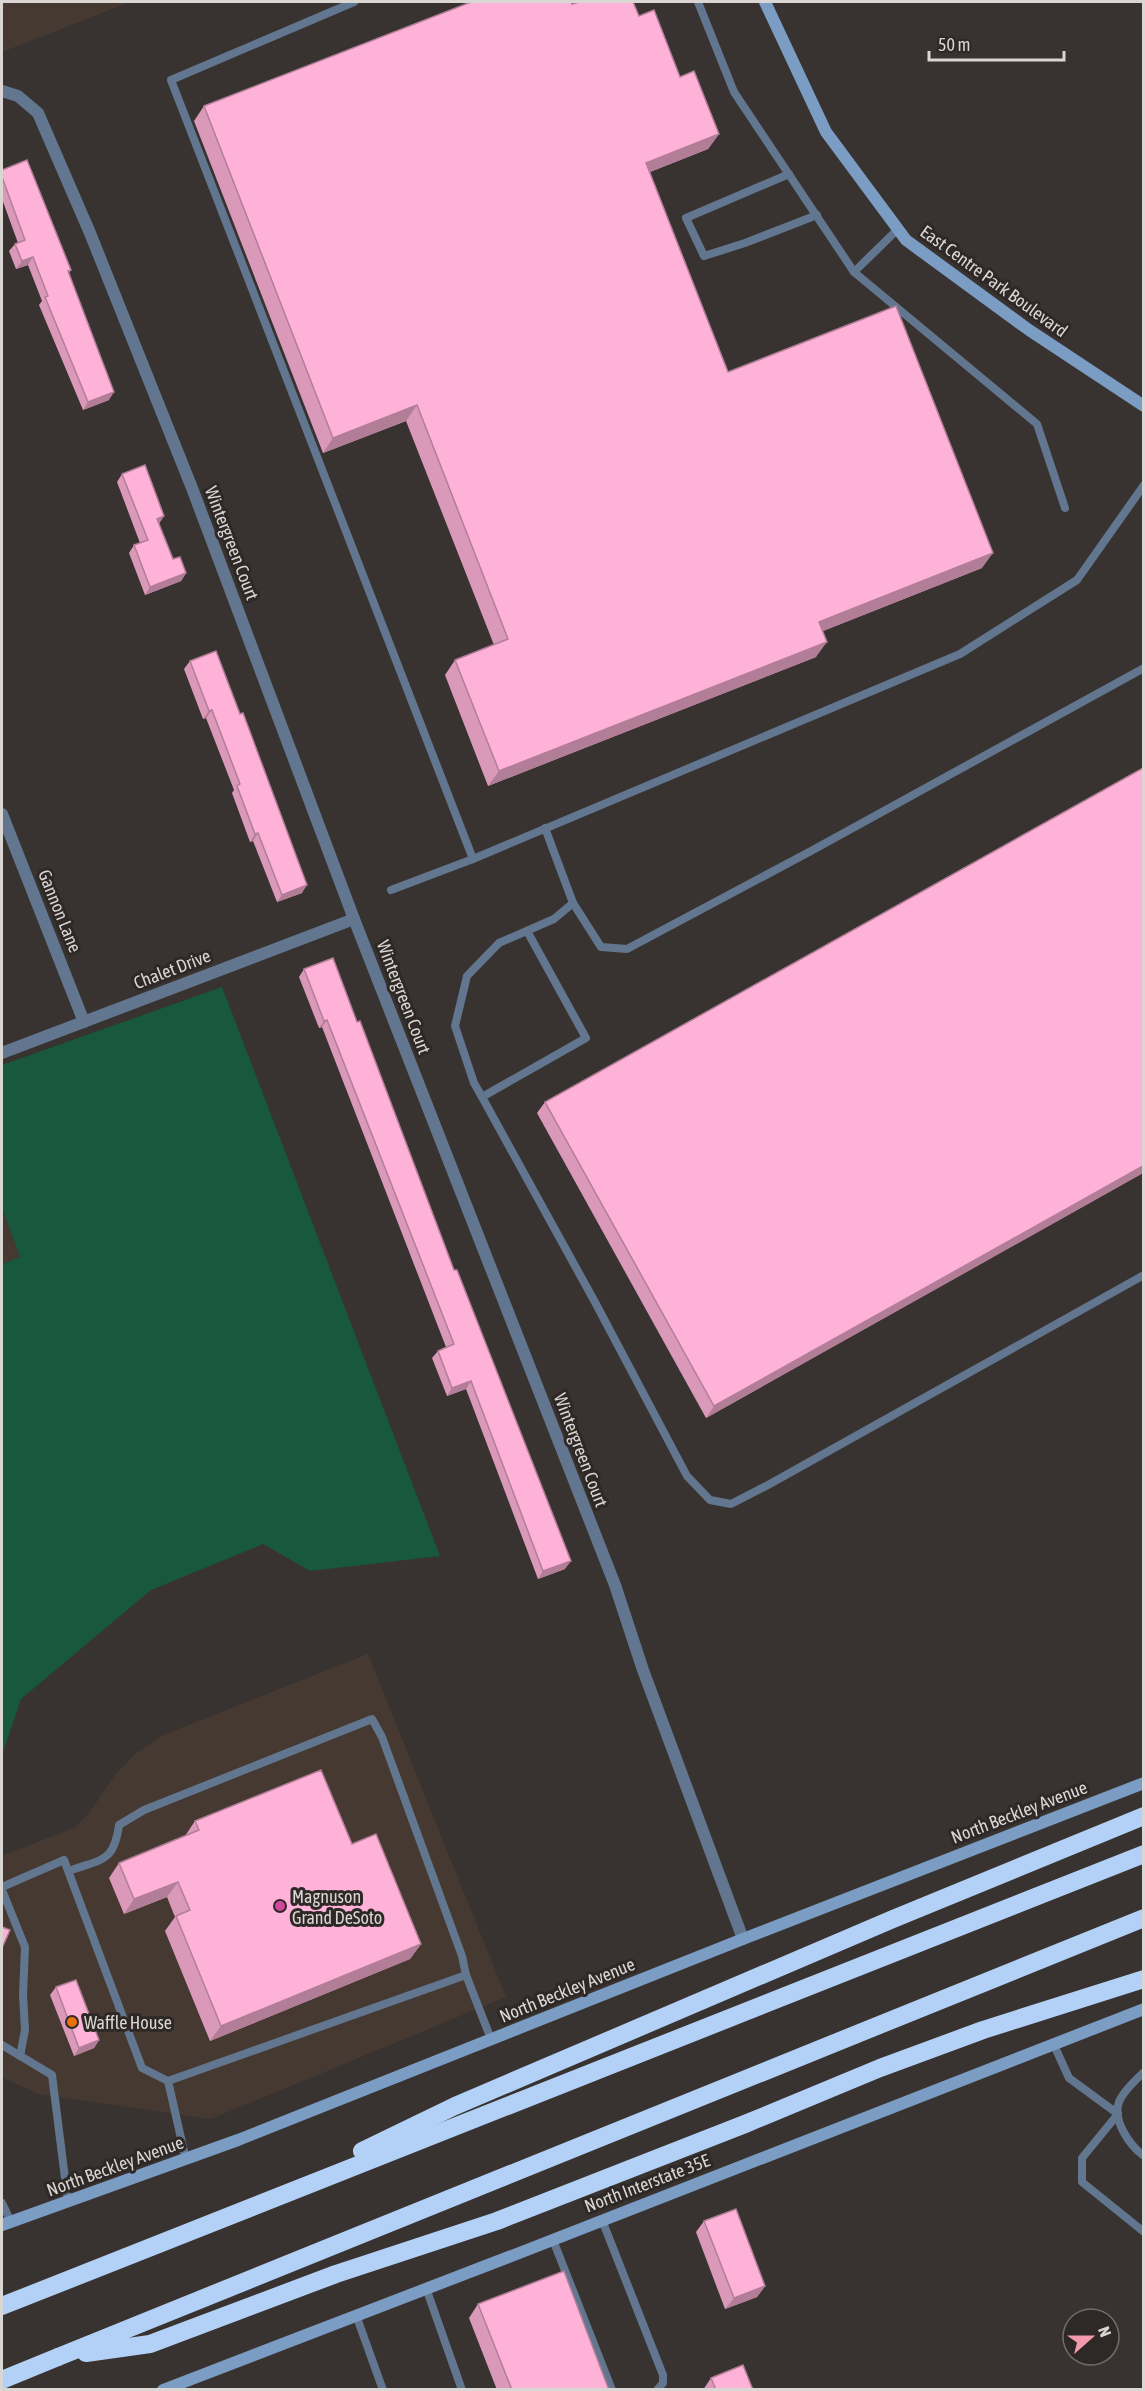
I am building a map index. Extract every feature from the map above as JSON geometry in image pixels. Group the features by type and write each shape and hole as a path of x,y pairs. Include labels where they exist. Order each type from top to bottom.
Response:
{"highway":[{"path":"239,2211 455,2106 884,1923 1143,1816"},
{"path":"2,2306 1143,1854"},
{"path":"2,2380 1143,1918"},
{"path":"58,2357 150,2344 317,2281 546,2203 890,2064 983,2030 1143,1979"},
{"path":"2,2298 32,2294"}],"main road":[{"name":"East Centre Park Boulevard","path":"765,2 826,132 906,240 1029,330 1143,406"},
{"name":"North Beckley Avenue","path":"5,2226 186,2160 1143,1783"},
{"name":"North Interstate 35E","path":"163,2390 1143,2009"},
{"path":"2,2373 7,2390"}],"street":[{"name":"Wintergreen Court","path":"2,91 18,96 38,113 90,233 192,488 354,919 615,1585 643,1671 743,1939"},
{"name":"Gannon Lane","path":"2,814 84,1022"},
{"name":"Chalet Drive","path":"2,1053 354,919"}],"lane":[{"path":"354,2 171,80 473,859"},
{"path":"698,2 734,92 854,272 1037,424 1065,508"},
{"path":"789,174 687,218 704,256 817,215"},
{"path":"854,272 898,229"},
{"path":"391,890 473,859 960,654 1077,580 1143,485"},
{"path":"545,828 573,903 601,947 627,949 801,857 1143,668"},
{"path":"573,903 554,919 499,943 467,976 455,1026 474,1083 482,1098 596,1304 687,1476 710,1500 731,1504 768,1485 1143,1275"},
{"path":"482,1098 586,1038 527,931"},
{"path":"69,1871 109,1856 117,1842 119,1824 144,1810 372,1719 382,1737 491,2039"},
{"path":"20,2056 24,2030 25,1947 2,1888 64,1860 142,2068 168,2081 466,1975"},
{"path":"2,2044 52,2075 68,2202"},
{"path":"1054,2045 1069,2078 1118,2114"},
{"path":"1143,2072 1119,2102 1118,2114 1122,2128 1135,2150 1143,2156"},
{"path":"168,2081 186,2160"},
{"path":"1118,2114 1082,2158 1082,2182 1143,2232"},
{"path":"2,2203 5,2226"},
{"path":"602,2220 663,2375 663,2383 657,2390"},
{"path":"553,2240 612,2390"},
{"path":"426,2288 462,2390"},
{"path":"356,2315 383,2390"}],"shaded area":[{"path":"2,2 130,2 2,52"},
{"path":"2,1208 20,1257 2,1264"},
{"path":"368,1654 506,1997 211,2119 38,2094 2,2077 2,1856 76,1827 91,1810 115,1775 134,1755 163,1735"}],"green space":[{"path":"222,987 440,1556 310,1571 263,1544 151,1590 21,1699 2,1755 2,1264 20,1257 2,1208 2,1065"}],"building":[{"path":"471,2 571,2 572,4 633,2 639,16 654,10 680,77 694,71 719,134 646,163 728,372 896,306 993,553 819,622 827,642 499,771 455,660 508,639 417,405 333,438 204,106"},
{"path":"27,160 71,270 68,271 114,392 88,402 45,297 48,296 33,257 22,261 15,244 25,240 2,177 2,170"},
{"path":"145,465 164,516 157,519 173,559 180,557 186,573 150,587 134,545 148,540 122,474"},
{"path":"216,651 240,714 243,713 307,885 282,895 258,833 255,834 237,786 240,784 212,710 209,711 190,661"},
{"path":"1143,768 1143,1166 714,1406 545,1102"},
{"path":"333,958 357,1022 360,1021 454,1270 457,1270 571,1561 543,1571 471,1381 452,1388 438,1351 454,1344 327,1020 324,1021 304,969"},
{"name":"Magnuson Grand DeSoto","path":"321,1770 352,1844 376,1834 421,1944 221,2026 176,1916 190,1910 178,1882 134,1899 119,1863 199,1830 195,1821"},
{"path":"2,1927 10,1930 2,1948"},
{"path":"76,1980 99,2040 79,2048 56,1987"},
{"path":"736,2209 765,2286 734,2298 704,2221"},
{"path":"564,2271 609,2390 512,2390 478,2304"},
{"path":"743,2365 753,2390 716,2390 711,2378"}],"place":[{"name":"Magnuson Grand DeSoto","path":"280,1906"},
{"name":"Waffle House","path":"72,2022"}]}
